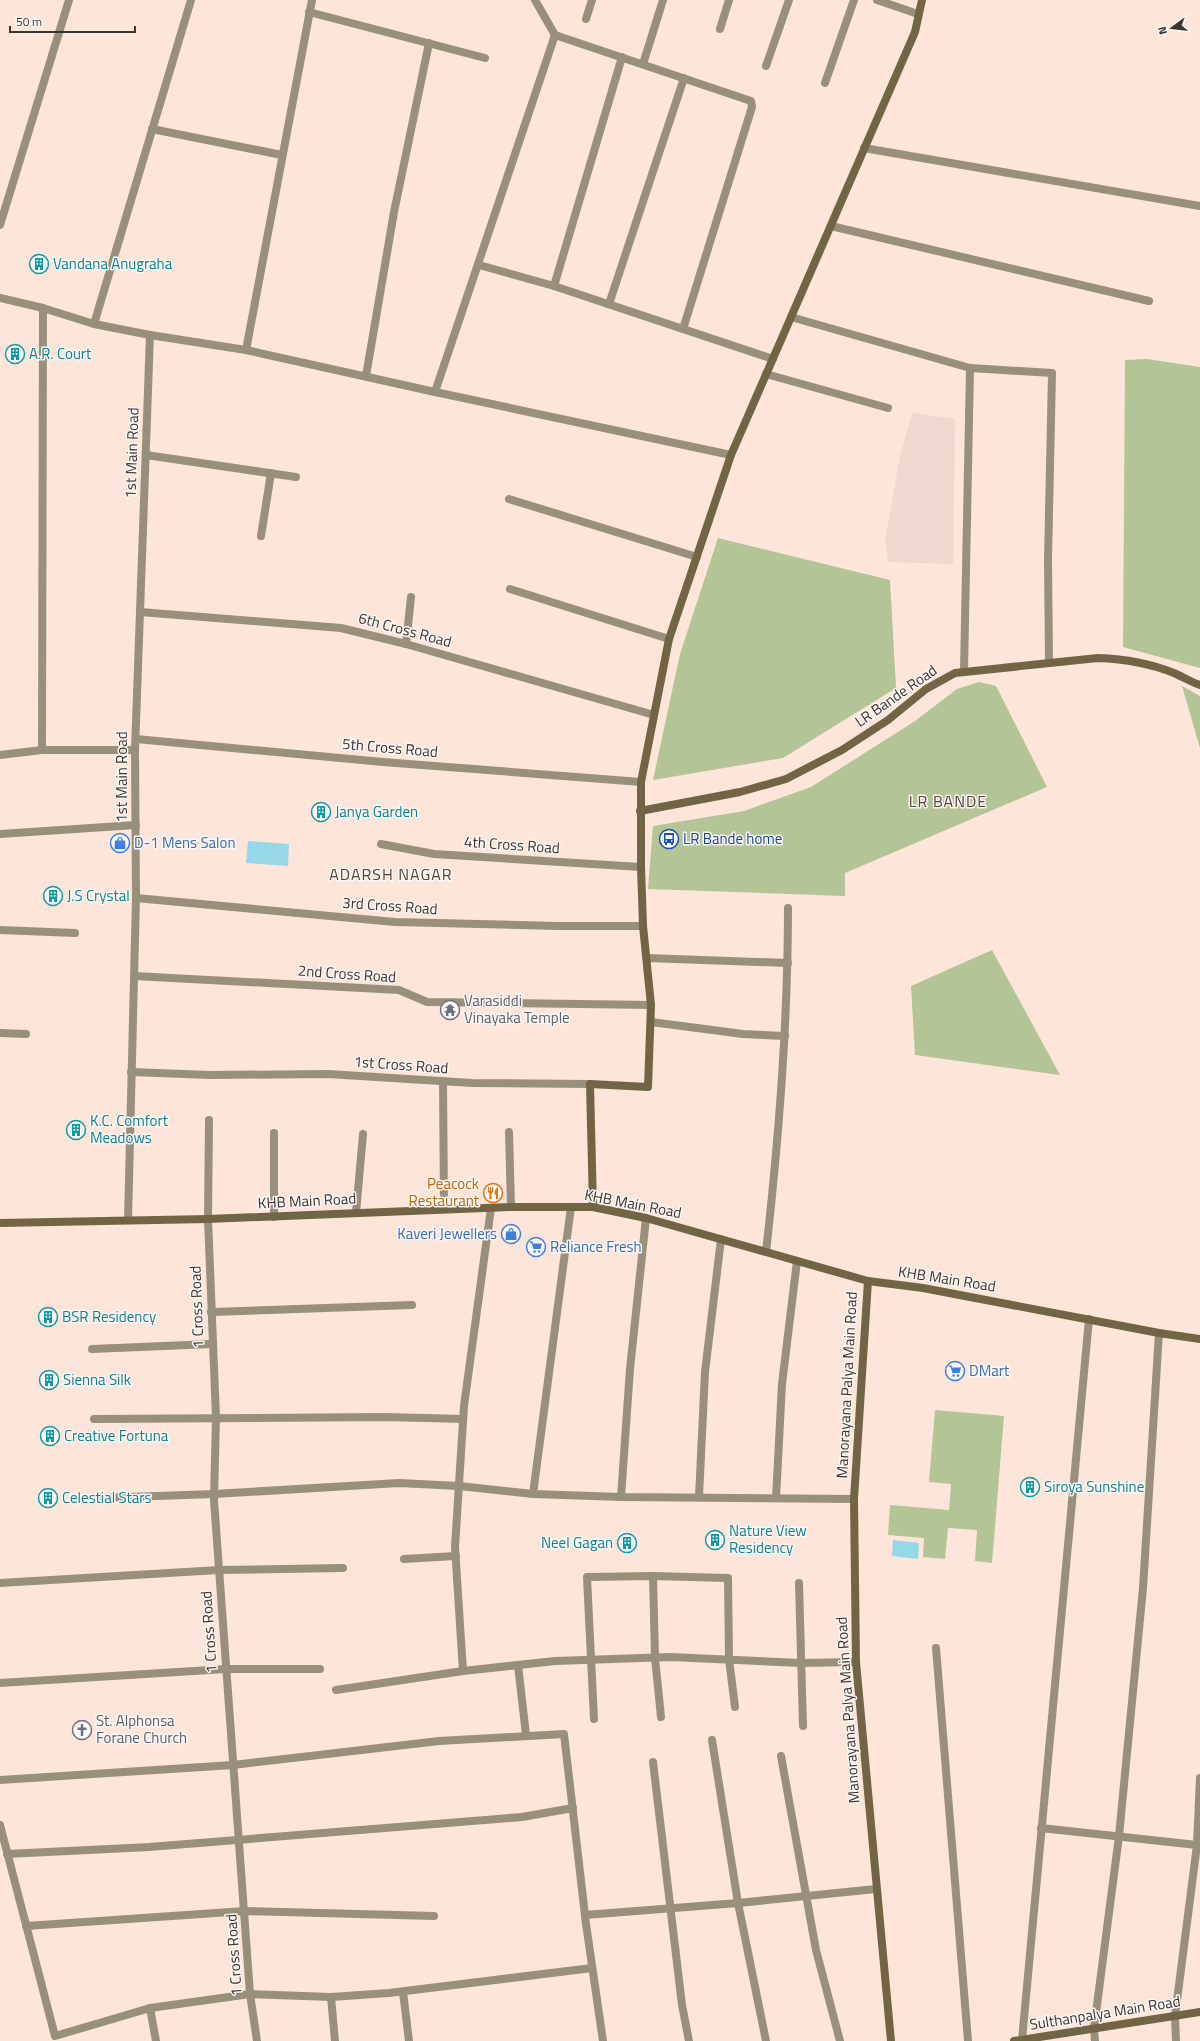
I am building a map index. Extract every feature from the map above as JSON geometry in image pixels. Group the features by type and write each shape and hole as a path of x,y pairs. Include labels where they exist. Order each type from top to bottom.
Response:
{"street":[{"path":"0,225 69,0"},
{"path":"94,324 191,0"},
{"path":"246,350 312,0"},
{"path":"534,0 555,35 751,101 752,108 683,329"},
{"path":"586,18 592,0"},
{"path":"643,64 663,0"},
{"path":"720,28 729,0"},
{"path":"766,66 789,0"},
{"path":"825,83 854,0"},
{"path":"877,0 918,14"},
{"path":"593,1207 590,1084 648,1087 651,1005 644,926 641,867 641,782 669,639 731,455 832,226 864,148 915,32 922,0"},
{"path":"309,12 485,58"},
{"path":"435,392 479,265 555,35"},
{"path":"366,376 394,212 429,43"},
{"path":"554,286 622,58"},
{"path":"609,304 684,78"},
{"path":"152,129 282,156"},
{"path":"864,148 1200,206"},
{"path":"832,226 1149,302"},
{"path":"479,265 554,286 773,359"},
{"path":"0,298 43,308 94,324 150,335 246,350 731,455"},
{"path":"42,750 43,308"},
{"path":"791,317 970,368 1052,373 1048,560 1049,663"},
{"name":"1st Main Road","path":"128,1220 136,898 135,750 150,335"},
{"path":"964,671 970,368"},
{"path":"766,374 888,408"},
{"path":"146,455 296,477"},
{"path":"261,536 271,473"},
{"path":"509,499 697,557"},
{"path":"510,589 669,639"},
{"path":"406,644 411,597"},
{"name":"6th Cross Road","path":"140,612 341,628 406,644 654,715"},
{"name":"LR Bande Road","path":"640,811 740,792 786,779 842,750 888,720 926,689 941,679 964,671 1098,658 1136,660 1176,674 1200,685"},
{"name":"5th Cross Road","path":"136,739 383,762 641,782"},
{"path":"0,755 42,750 135,750"},
{"path":"0,834 136,825"},
{"name":"4th Cross Road","path":"381,844 434,854 641,867"},
{"name":"3rd Cross Road","path":"136,898 395,922 558,926 644,926"},
{"path":"766,1252 778,1147 785,1036 788,963 788,908"},
{"path":"0,930 74,933"},
{"path":"647,958 788,963"},
{"name":"2nd Cross Road","path":"134,976 399,990 427,1002 651,1005"},
{"path":"651,1022 742,1034 785,1036"},
{"path":"0,1033 26,1034"},
{"name":"1st Cross Road","path":"131,1072 210,1075 328,1074 443,1082 590,1084"},
{"path":"443,1082 444,1209"},
{"name":"1 Cross Road","path":"209,1120 208,1219 216,1417 214,1494 250,1994 257,2041"},
{"path":"509,1132 511,1207"},
{"path":"274,1133 274,1217"},
{"path":"356,1213 363,1134"},
{"name":"KHB Main Road","path":"0,1223 274,1217 511,1207 593,1207 646,1218 868,1281 923,1288 1159,1333 1200,1339"},
{"path":"534,1494 571,1207"},
{"path":"463,1671 456,1556 459,1486 464,1419 491,1208"},
{"path":"621,1497 630,1369 646,1218"},
{"path":"699,1497 705,1372 721,1239"},
{"path":"776,1498 782,1384 797,1261"},
{"name":"Manorayana Palya Main Road","path":"868,1281 854,1499 856,1662 891,2041"},
{"path":"211,1312 412,1305"},
{"path":"1018,2040 1041,1828 1089,1319"},
{"path":"1095,2041 1094,2028 1119,1836 1142,1588 1159,1333"},
{"path":"92,1349 212,1344"},
{"path":"94,1419 216,1417 303,1419 386,1417 464,1419"},
{"path":"99,1498 214,1494 399,1483 459,1486 534,1494 621,1497 854,1499"},
{"path":"404,1559 456,1556"},
{"path":"0,1583 219,1570 343,1568"},
{"path":"653,1576 655,1658 661,1717"},
{"path":"594,1718 587,1577 653,1576 728,1578 729,1659 735,1707"},
{"path":"798,1583 802,1663 803,1726"},
{"path":"936,1648 968,2041"},
{"path":"336,1690 463,1671 555,1661 655,1658 729,1659 802,1663 856,1662"},
{"path":"518,1665 526,1735"},
{"path":"0,1683 226,1669 320,1669"},
{"path":"0,1780 233,1764 439,1741 564,1734 592,1968 604,2041"},
{"path":"712,1740 738,1904 766,2041"},
{"path":"781,1756 816,1950 840,2041"},
{"path":"653,1762 682,2005 689,2041"},
{"path":"1176,2041 1175,2016 1197,1845 1200,1778"},
{"path":"7,1854 149,1847 522,1817 573,1808"},
{"path":"0,1825 56,2039 150,2008 250,1994 331,1997 403,1992 592,1968"},
{"path":"1041,1828 1197,1845"},
{"path":"585,1914 738,1904 876,1888"},
{"path":"26,1926 244,1911 434,1916"},
{"path":"403,1992 409,2041"},
{"path":"331,1997 336,2041"},
{"path":"150,2008 156,2041"},
{"name":"Sulthanpalya Main Road","path":"1018,2040 1200,2012"}],"shaded area":[{"path":"912,413 955,419 953,564 888,562 885,541 900,457"}],"green space":[{"path":"1147,359 1200,367 1200,668 1123,647 1125,360"},
{"path":"718,538 890,580 896,688 783,758 653,780 680,654"},
{"path":"979,682 996,686 1047,787 845,873 845,896 648,889 653,826 744,811 811,787 915,721 957,689"},
{"path":"1182,686 1200,696 1200,748"},
{"path":"992,950 1060,1075 915,1055 911,986"},
{"path":"935,1410 1004,1416 992,1563 975,1561 977,1530 948,1528 945,1559 923,1557 924,1538 888,1535 890,1505 949,1510 951,1484 929,1482"}],"water":[{"path":"248,841 289,844 288,866 246,863"},
{"path":"893,1540 919,1543 918,1559 892,1556"}],"place":[{"name":"Vandana Anugraha","path":"39,264"},
{"name":"A.R. Court","path":"15,354"},
{"name":"Janya Garden","path":"321,812"},
{"name":"LR Bande home","path":"669,839"},
{"name":"D-1 Mens Salon","path":"120,843"},
{"name":"J.S Crystal","path":"53,896"},
{"name":"Varasiddi Vinayaka Temple","path":"450,1010"},
{"name":"K.C. Comfort Meadows","path":"76,1130"},
{"name":"Peacock Restaurant","path":"493,1193"},
{"name":"Kaveri Jewellers","path":"511,1234"},
{"name":"Reliance Fresh","path":"536,1247"},
{"name":"BSR Residency","path":"48,1317"},
{"name":"DMart","path":"955,1371"},
{"name":"Sienna Silk","path":"49,1380"},
{"name":"Creative Fortuna","path":"50,1436"},
{"name":"Siroya Sunshine","path":"1030,1487"},
{"name":"Celestial Stars","path":"48,1498"},
{"name":"Nature View Residency","path":"715,1540"},
{"name":"Neel Gagan","path":"627,1543"},
{"name":"St. Alphonsa Forane Church","path":"82,1730"}],"district":[{"name":"LR BANDE","path":"948,801"},
{"name":"ADARSH NAGAR","path":"391,874"}]}
